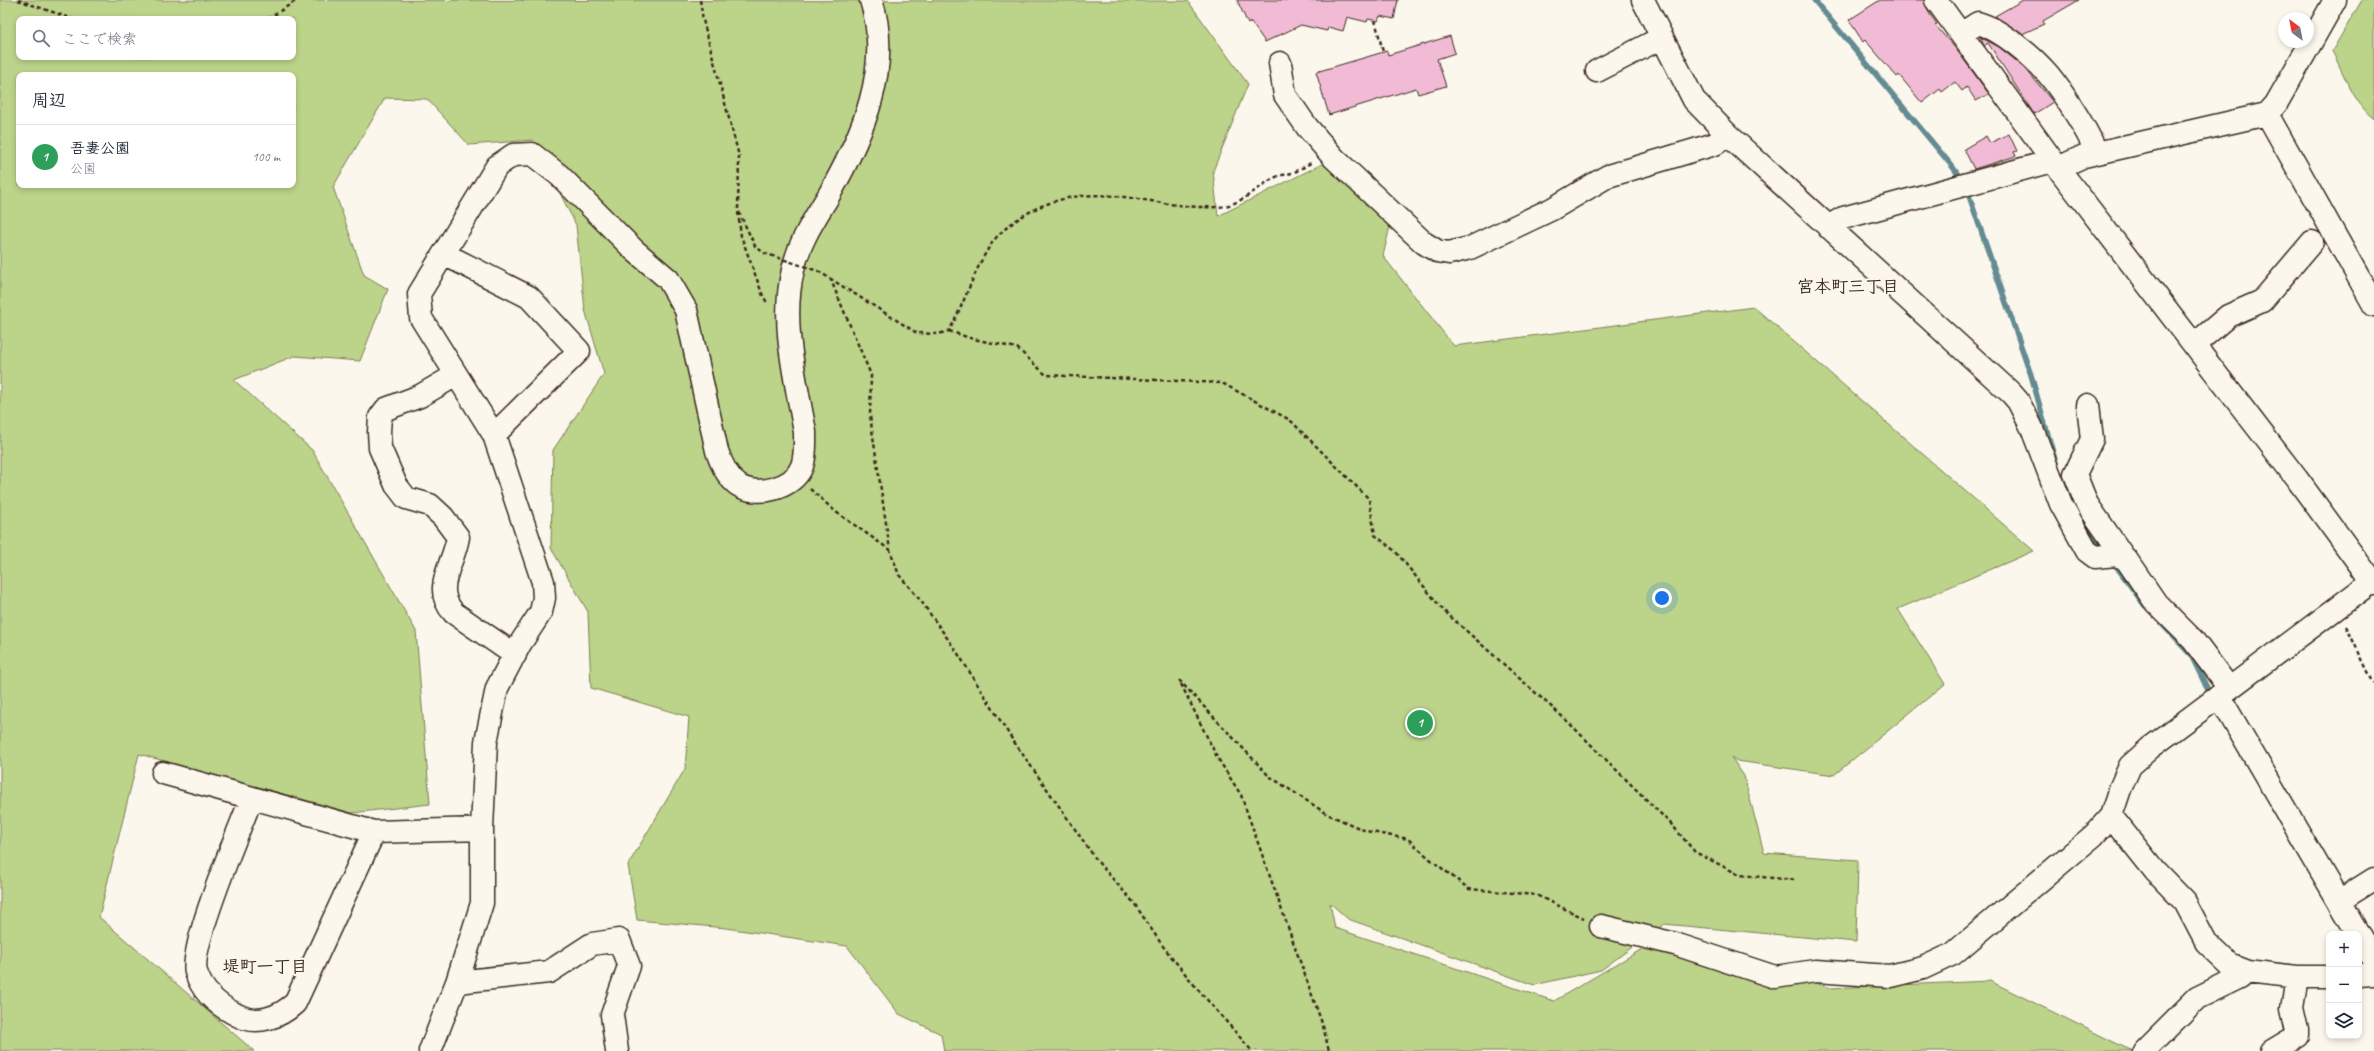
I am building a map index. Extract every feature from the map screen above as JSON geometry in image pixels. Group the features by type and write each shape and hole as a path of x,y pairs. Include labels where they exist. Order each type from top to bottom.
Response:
{"street":[{"path":"430,1051 457,982 482,903 482,829 486,742 497,688 541,612 544,598 543,582 494,435 421,318 419,294 497,166 513,155 532,154 559,175 634,250 668,279 686,310 717,451 722,465 729,475 738,485 747,489 767,490 780,486 792,478 802,467 805,432 788,337 792,272 798,251 810,224 829,195 849,155 872,100 877,68 878,35 871,0"},
{"path":"1643,0 1661,38 1694,100 1728,135 2018,401 2031,426 2061,504 2090,555 2114,556"},
{"path":"1601,926 1675,944 1775,977 1815,971 1890,976 1923,968 1953,954 2094,835 2111,816 2130,766 2224,692 2373,582 2194,345 2055,165 1936,0"},
{"path":"1828,227 1843,218 1965,185 2267,114 2276,104 2335,0"},
{"path":"1961,34 1978,23 2010,40 2047,73 2091,139 2096,154"},
{"path":"1597,71 1661,38"},
{"path":"1280,62 1283,85 1290,105 1330,152 1424,243 1437,251 1449,252 1470,248 1552,209 1608,176 1715,144 1728,135"},
{"path":"2267,114 2374,305"},
{"path":"2194,345 2228,316 2262,301 2312,242"},
{"path":"444,254 529,297 579,351 494,435"},
{"path":"456,375 420,396 386,409 380,417 380,448 396,485 406,498 430,505 443,517 458,537 446,574 444,592 446,604 454,613 516,655"},
{"path":"2088,405 2092,439 2075,474 2087,504 2114,556 2156,603 2193,640 2224,692 2357,931"},
{"path":"163,773 251,800 374,832 482,829"},
{"path":"251,800 201,933 195,960 196,972 203,989 221,1006 238,1016 258,1020 273,1018 284,1013 295,1003 374,832"},
{"path":"2111,816 2155,871 2185,902 2206,942 2229,964 2247,971 2297,977 2326,977"},
{"path":"2339,901 2374,879"},
{"path":"457,982 548,972 592,944 620,940 629,966 612,1015 617,1051"},
{"path":"2362,940 2374,960"},
{"path":"2144,1051 2197,998 2240,977 2247,971"},
{"path":"2362,975 2374,974"},
{"path":"2272,1051 2297,1036 2298,1031 2292,1008 2297,977"}],"path":[{"path":"18,0 64,16"},
{"path":"273,16 297,0"},
{"path":"700,0 703,20 739,156 738,210 741,236 762,296 772,310 789,321"},
{"path":"1375,20 1383,52"},
{"path":"949,331 962,308 986,253 996,237 1022,215 1057,199 1086,194 1122,195 1166,203 1220,207 1239,202 1275,178 1293,173 1330,152"},
{"path":"738,210 755,246 764,253 818,271 917,333 938,334 949,331 973,339 1017,348 1046,375 1222,383 1290,420 1369,499 1375,535 1396,552 1443,610 1565,719 1672,824 1696,852 1740,875 1795,880"},
{"path":"830,278 871,375 870,416 890,550 899,575 921,601 957,652 1012,739 1080,838 1098,862 1134,903 1171,957 1252,1051"},
{"path":"802,467 808,476 806,486 836,512 890,550"},
{"path":"2336,608 2374,684"},
{"path":"1329,1051 1323,1026 1241,795 1218,757 1179,680 1269,776 1327,814 1366,831 1408,839 1430,859 1470,889 1536,894 1601,926"}],"green space":[{"path":"0,0 1188,1 1248,84 1213,171 1218,216 1334,158 1391,222 1383,256 1454,346 1754,307 2034,551 1898,609 1945,684 1834,775 1737,761 1731,757 1744,776 1764,853 1858,860 1856,942 1664,924 1601,970 1534,985 1348,919 1330,903 1335,928 1554,1001 1664,936 1717,947 1830,988 1990,981 2132,1051 944,1051 941,1034 899,1014 847,946 726,928 637,920 628,865 685,769 689,717 591,688 588,612 551,548 553,450 604,374 585,310 576,225 533,140 469,145 427,99 385,98 333,187 364,275 388,289 360,361 294,356 234,380 312,450 416,631 430,804 352,813 139,754 99,917 254,1051 0,1051"},
{"path":"2362,0 2374,0 2374,119 2360,104 2355,96 2332,51"}],"building":[{"path":"1237,0 1398,0 1394,19 1380,16 1378,21 1368,19 1367,22 1347,17 1343,31 1328,27 1327,31 1301,25 1265,42 1251,22 1248,24"},
{"path":"1880,0 1924,0 1929,13 1937,24 1935,25 1956,49 1989,94 1976,101 1967,87 1962,91 1955,82 1942,92 1940,89 1922,103 1899,75 1897,77 1865,40 1863,42 1849,20"},
{"path":"2023,0 2079,0 2043,21 2044,24 2022,34 1995,16"},
{"path":"1450,36 1455,53 1437,59 1446,86 1418,94 1416,88 1329,115 1316,72 1387,51 1388,55"},
{"path":"1980,37 1999,47 2025,68 2053,102 2034,114 1988,43 1984,46"},
{"path":"2009,134 2017,151 2014,152 2016,156 1974,169 1964,149 1986,136 1990,143"}],"waterway":[{"path":"1814,0 1962,180"},
{"path":"1967,190 2031,375 2056,463"},
{"path":"2064,484 2092,534 2104,550"},
{"path":"2113,562 2145,606"},
{"path":"2162,624 2191,655 2209,692"}],"place":[{"name":"吾妻公園","path":"1420,723"}],"district":[{"name":"宮本町三丁目","path":"1848,286"},
{"name":"堤町一丁目","path":"265,966"}]}
